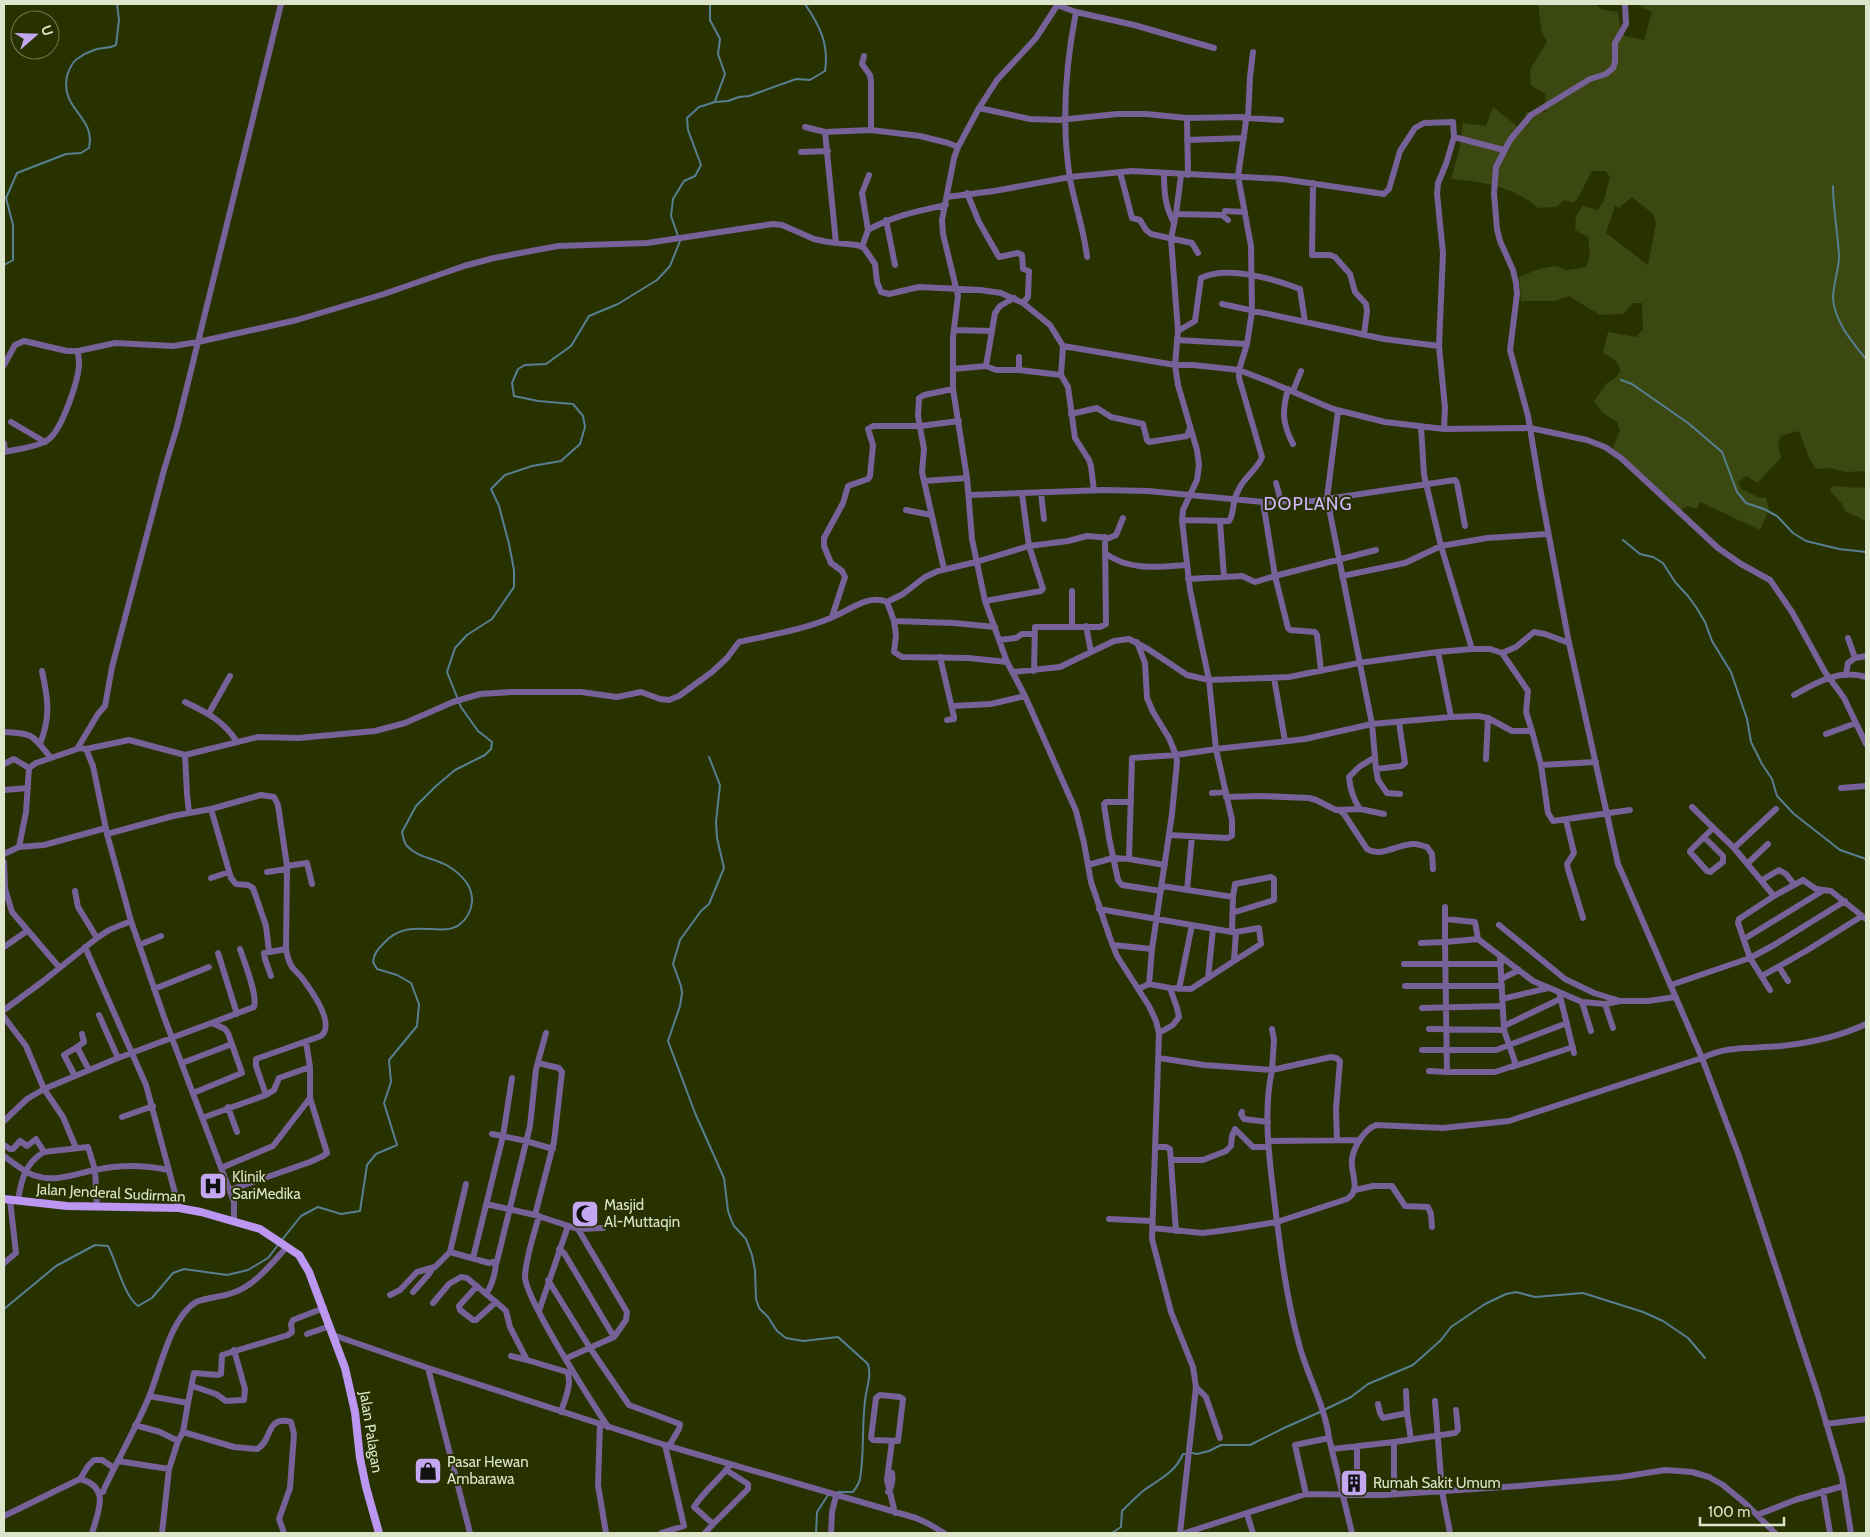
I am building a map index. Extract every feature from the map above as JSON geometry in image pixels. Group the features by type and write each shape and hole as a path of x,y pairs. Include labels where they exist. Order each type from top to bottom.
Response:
{"main road":[{"name":"Jalan Jenderal Sudirman","path":"10,1200 97,1207 179,1208 234,1220 260,1229 299,1256 310,1272 333,1335"},
{"name":"Jalan Palagan","path":"333,1335 351,1388 360,1458 379,1533"}],"street":[{"path":"77,749 98,714 105,706 112,667 177,427 281,4"},
{"path":"1180,1533 1196,1387 1193,1367 1170,1312 1154,1252 1152,1225 1159,1033 1152,1014 1113,945 1091,882 1076,811 1025,696 1007,662 985,602 976,562 967,478 953,389 954,330 958,296 942,220 954,158 958,147 997,80 1036,38 1058,4 1076,12 1134,25 1214,48"},
{"path":"1625,4 1626,24 1615,43 1616,62 1613,68 1606,74 1590,79 1531,115 1504,150 1496,167 1494,193 1500,241 1513,270 1517,294 1510,350 1526,406 1569,643 1618,864 1702,1058 1739,1156 1826,1424 1843,1486 1852,1533"},
{"path":"1076,12 1067,65 1064,119 1070,177 1084,237 1086,257"},
{"path":"1182,520 1228,522 1231,519 1234,499 1249,473 1260,463 1262,458 1239,378 1239,370 1252,310 1253,275 1251,246 1238,176 1247,118 1253,52"},
{"path":"864,56 862,64 870,75 871,82 871,130"},
{"path":"979,108 1030,118 1064,119 1116,114 1146,114 1186,118 1233,116 1281,120"},
{"path":"1170,835 1226,838 1232,836 1232,820 1216,749 1208,680 1188,579 1182,520 1183,510 1197,480 1199,465 1197,450 1178,384 1175,365 1178,331 1171,239 1185,175 1186,118"},
{"path":"947,196 994,191 1070,177 1120,172 1238,176 1313,183 1384,194 1389,189 1400,151 1417,126 1433,122 1453,122 1454,137 1438,183 1437,194 1443,253 1439,346 1445,408 1444,429"},
{"path":"804,127 825,132 871,130 920,136 958,147"},
{"path":"825,132 836,243"},
{"path":"1454,137 1504,150"},
{"path":"1187,140 1244,138"},
{"path":"801,152 828,152"},
{"path":"1120,172 1132,218 1140,220 1149,233 1192,243 1198,253"},
{"path":"1164,173 1165,200 1174,223"},
{"path":"862,247 868,230 862,193 869,175"},
{"path":"1313,183 1312,254 1330,254 1350,274 1354,292 1366,304 1364,334"},
{"path":"967,194 979,222 999,257 1018,253 1022,255 1023,269 1029,271 1028,297 1023,303"},
{"path":"868,230 900,215 946,205"},
{"path":"1176,214 1222,215 1228,220 1226,211 1245,212"},
{"path":"886,220 895,265"},
{"path":"4,365 15,345 24,341 67,351 78,351 115,343 173,346 297,320 494,258 571,245 632,244 778,224 814,238 862,247 875,264 877,282 881,292 889,294 919,286 994,292 1023,303 1050,325 1063,346 1060,366 1061,375 1068,387 1075,438 1091,466 1094,491"},
{"path":"1178,331 1195,321 1202,277 1225,272 1253,275 1300,289 1306,322"},
{"path":"986,366 995,313 1000,306 1014,298"},
{"path":"1222,304 1364,334 1439,346"},
{"path":"954,330 992,331"},
{"path":"1178,340 1246,344"},
{"path":"1063,346 1175,365 1239,370 1338,411 1385,422 1444,429 1530,428 1587,440 1605,447 1621,458 1718,548 1741,564 1770,580 1792,612 1828,677 1844,698 1866,744"},
{"path":"4,444 5,451 45,442 54,433 65,413 74,390 80,362 78,351"},
{"path":"1018,370 1019,357"},
{"path":"953,369 986,366 996,370 1018,370 1061,375"},
{"path":"1293,444 1287,431 1283,410 1290,390 1301,371"},
{"path":"944,569 922,472 924,449 918,406 919,398 924,395 953,389"},
{"path":"1072,414 1097,408 1111,417 1143,424 1147,440 1150,442 1187,436 1190,428"},
{"path":"1338,411 1327,498 1372,724 1378,780 1387,793 1400,794"},
{"path":"832,617 845,577 842,571 831,563 824,546 824,538 842,503 848,486 868,479 870,476 873,445 868,428 874,426 920,426 959,421"},
{"path":"11,422 45,442"},
{"path":"1421,426 1422,461 1426,484 1441,546 1472,649"},
{"path":"924,482 967,478"},
{"path":"969,495 1148,491 1281,502 1313,501 1456,481 1465,526"},
{"path":"1276,483 1281,502"},
{"path":"1041,493 1044,519"},
{"path":"985,602 1042,590 1029,546 1022,494"},
{"path":"1263,502 1274,576 1288,628 1290,630 1315,632 1317,635 1321,671"},
{"path":"906,510 931,515"},
{"path":"29,768 83,747 86,749 129,740 185,755 258,737 299,738 375,731 405,723 453,702 480,694 581,692 617,697 641,692 668,700 678,696 712,672 727,658 738,642 798,629 832,617 867,601 880,600 888,602 903,594 925,577 944,569 976,562 1029,546 1068,541 1087,536 1105,538 1116,535 1123,518"},
{"path":"1220,522 1224,577"},
{"path":"1342,576 1405,563 1441,546 1487,538 1548,534"},
{"path":"1034,671 1035,627 1100,627 1106,623 1105,538"},
{"path":"1188,579 1242,576 1255,582 1376,550"},
{"path":"1105,553 1115,560 1138,566 1186,564"},
{"path":"1072,591 1072,626"},
{"path":"888,602 894,621 896,635 894,652 897,655 902,657 940,657 1007,662"},
{"path":"894,621 954,623 995,627"},
{"path":"1086,626 1091,652"},
{"path":"1013,672 1060,667 1121,639 1137,642 1192,678 1208,680 1289,677 1360,663 1438,652 1472,649 1502,653 1516,647 1534,632 1569,643"},
{"path":"999,640 1016,638 1022,634 1034,634"},
{"path":"1848,638 1855,658"},
{"path":"1137,642 1145,663 1147,698 1153,712 1170,738 1177,762 1170,835 1156,920 1149,984"},
{"path":"1438,652 1451,717"},
{"path":"1502,653 1528,692 1526,712 1541,765 1550,818 1553,821 1566,820 1630,810"},
{"path":"1846,675 1848,663 1855,658 1866,656"},
{"path":"940,657 943,675 948,683 954,719 947,720"},
{"path":"40,744 49,710 42,670"},
{"path":"1794,694 1828,677 1856,674 1866,677"},
{"path":"209,713 230,676"},
{"path":"1274,678 1285,741"},
{"path":"952,706 991,704 1025,696"},
{"path":"185,702 209,713 230,731 236,742"},
{"path":"1129,859 1132,758 1176,755 1305,739 1372,724 1451,717 1478,716 1488,718 1512,731 1532,732"},
{"path":"1486,759 1488,718"},
{"path":"1376,769 1401,766 1405,763 1399,722"},
{"path":"1826,734 1856,723"},
{"path":"4,732 24,732 30,735 51,758"},
{"path":"86,749 93,766 106,831 131,921 154,989 230,1190 234,1206 234,1220"},
{"path":"185,755 189,812"},
{"path":"1360,809 1354,801 1349,777 1359,767 1375,757"},
{"path":"4,764 14,759 29,768"},
{"path":"1541,765 1596,762"},
{"path":"19,847 24,829 29,768"},
{"path":"1841,788 1866,786"},
{"path":"4,790 28,788"},
{"path":"1212,793 1309,798 1339,810 1360,809 1384,814"},
{"path":"4,854 19,847 44,845 189,812 211,809 261,796 274,797 278,805 287,868 286,948 291,966 303,979 314,996 326,1022 324,1034 256,1059 256,1066 266,1095"},
{"path":"1131,802 1104,803 1113,858 1121,884 1187,890 1233,897"},
{"path":"1692,807 1734,848 1774,896"},
{"path":"211,809 233,881 236,884 248,884 253,888 266,926 269,951"},
{"path":"1734,848 1776,809"},
{"path":"1339,810 1344,814 1367,849 1372,852 1380,852 1414,844 1427,847 1432,854 1433,869"},
{"path":"1566,820 1574,854 1567,864 1583,918"},
{"path":"1704,836 1724,859 1723,862 1710,872 1690,852 1704,836 1713,828"},
{"path":"1187,890 1192,836"},
{"path":"1747,864 1768,844"},
{"path":"1088,865 1113,858 1165,866"},
{"path":"4,862 5,889 12,912 59,967"},
{"path":"267,872 307,863 312,884"},
{"path":"1762,880 1779,870 1786,874 1794,884"},
{"path":"211,878 230,872"},
{"path":"1232,913 1274,900 1276,898 1274,879 1271,877 1234,884 1232,913 1234,961"},
{"path":"1762,976 1864,918 1831,891 1816,889 1803,880 1774,896 1738,921 1750,958 1770,990"},
{"path":"1744,939 1825,890"},
{"path":"75,891 80,911 97,938"},
{"path":"1671,986 1750,958 1845,901"},
{"path":"1445,907 1447,1072"},
{"path":"1100,909 1234,932 1259,929 1261,944 1191,988 1179,989 1149,984 1138,989"},
{"path":"1445,918 1475,922 1478,939 1533,981 1560,996 1582,1002 1605,1004 1620,1001 1648,1002 1676,997"},
{"path":"4,1010 97,938 109,930 131,921"},
{"path":"1179,989 1192,925"},
{"path":"1499,925 1565,979 1594,993 1620,1001"},
{"path":"1208,978 1213,929"},
{"path":"4,947 27,931"},
{"path":"139,944 160,936"},
{"path":"1421,943 1478,939"},
{"path":"1113,945 1152,949"},
{"path":"85,947 146,1085 179,1208"},
{"path":"271,976 264,954 269,951 286,948"},
{"path":"4,1121 27,1099 44,1089 118,1058 173,1039 254,1007 255,1004 240,949"},
{"path":"218,953 237,1014"},
{"path":"1500,956 1504,1028 1516,1065"},
{"path":"1404,964 1500,964"},
{"path":"154,989 209,967"},
{"path":"1779,967 1788,981"},
{"path":"1405,986 1446,987 1502,982 1518,970"},
{"path":"1159,1033 1174,1025 1179,1017 1178,1008 1170,988"},
{"path":"1422,1008 1503,1002 1548,988"},
{"path":"1429,1071 1495,1072 1573,1050 1560,996"},
{"path":"1429,1028 1504,1028 1560,996"},
{"path":"1582,1002 1591,1031"},
{"path":"1605,1004 1613,1028"},
{"path":"99,1015 118,1058"},
{"path":"4,1017 26,1046 44,1089 63,1117 76,1148"},
{"path":"193,1093 242,1073 225,1029 212,1024"},
{"path":"1422,1050 1496,1050 1567,1024"},
{"path":"1109,1219 1152,1225 1176,1231 1203,1233 1277,1222 1348,1199 1352,1196 1355,1190 1352,1159 1359,1140 1370,1127 1376,1125 1443,1128 1508,1121 1702,1058 1712,1052 1730,1048 1780,1046 1798,1043 1852,1030 1866,1024"},
{"path":"1272,1029 1274,1040 1268,1144 1283,1264 1299,1344 1329,1438 1352,1533"},
{"path":"486,1294 495,1275 496,1263 499,1258 530,1126 535,1076 546,1033"},
{"path":"75,1076 64,1055 84,1042 82,1034"},
{"path":"230,1190 325,1155 326,1146 310,1098 310,1067 306,1042"},
{"path":"182,1063 232,1044"},
{"path":"77,1047 89,1070"},
{"path":"1159,1058 1204,1065 1272,1070 1336,1058 1340,1061 1336,1109 1337,1140"},
{"path":"538,1064 559,1068 562,1072 553,1149 525,1276 527,1287 539,1311 608,1427"},
{"path":"1503,1070 1516,1065"},
{"path":"202,1118 228,1107 266,1095 274,1090 279,1078 310,1067"},
{"path":"473,1258 503,1136 512,1078"},
{"path":"221,1168 273,1146 310,1098"},
{"path":"122,1117 153,1106"},
{"path":"228,1107 237,1132"},
{"path":"1242,1112 1241,1114 1244,1119 1268,1122"},
{"path":"1172,1160 1203,1160 1226,1151 1232,1146 1234,1129 1253,1147 1268,1144 1359,1140"},
{"path":"492,1134 553,1149"},
{"path":"4,1145 13,1149 20,1141 27,1146 36,1139 44,1152"},
{"path":"4,1263 16,1253 10,1200 24,1171 33,1160 44,1152 89,1147 95,1170 97,1207"},
{"path":"1155,1147 1169,1148 1172,1160 1176,1231"},
{"path":"4,1156 24,1171 51,1178 71,1177 95,1170 140,1167 168,1170"},
{"path":"413,1292 432,1268 450,1252 466,1184"},
{"path":"1355,1190 1373,1186 1392,1186 1405,1206 1426,1206 1430,1209 1432,1227"},
{"path":"486,1204 537,1216 568,1226 603,1228"},
{"path":"539,1311 568,1226"},
{"path":"567,1358 614,1337 626,1320 627,1312 578,1228"},
{"path":"100,1494 103,1492 149,1396 164,1350 181,1318 191,1305 203,1299 233,1293 252,1282 282,1245"},
{"path":"559,1249 564,1253 614,1337"},
{"path":"450,1252 489,1263 496,1263"},
{"path":"390,1295 400,1290 417,1272 432,1268"},
{"path":"433,1303 449,1284 461,1277 468,1278 506,1311 510,1327 527,1360"},
{"path":"548,1280 590,1348 629,1405 678,1423 680,1428 667,1445 686,1533"},
{"path":"477,1286 459,1306 460,1310 473,1320 476,1320 496,1302"},
{"path":"162,1533 169,1469 183,1432 194,1373 220,1374 222,1355 288,1335 292,1332 291,1324 293,1320 324,1308"},
{"path":"307,1334 330,1326"},
{"path":"333,1335 561,1412 667,1445 728,1468 831,1494 895,1513 929,1524 944,1533"},
{"path":"192,1386 216,1394 226,1401 244,1400 245,1389 234,1350"},
{"path":"511,1356 566,1372 570,1382 561,1412"},
{"path":"428,1368 470,1533"},
{"path":"1196,1387 1206,1397 1220,1438"},
{"path":"1406,1391 1411,1440"},
{"path":"880,1395 900,1397 903,1400 898,1442 892,1441 873,1440 871,1438 876,1398 880,1395"},
{"path":"149,1396 188,1403"},
{"path":"1435,1401 1442,1491 1450,1533"},
{"path":"1378,1404 1381,1417 1407,1413"},
{"path":"1332,1449 1411,1440 1457,1432 1456,1410"},
{"path":"1826,1424 1866,1419"},
{"path":"183,1432 234,1447 257,1449 264,1443 274,1424 280,1420 291,1422 294,1434 290,1488 279,1519 284,1533"},
{"path":"600,1424 598,1485 606,1533"},
{"path":"135,1425 160,1432 178,1441"},
{"path":"1306,1494 1295,1445 1329,1438"},
{"path":"892,1441 886,1480 895,1513"},
{"path":"1394,1442 1394,1494"},
{"path":"1357,1446 1357,1472"},
{"path":"4,1516 80,1479 94,1460 102,1460 114,1468"},
{"path":"118,1461 169,1469"},
{"path":"712,1524 694,1507 728,1468"},
{"path":"705,1533 749,1486 728,1468"},
{"path":"1185,1533 1306,1494 1394,1494 1442,1491 1621,1477 1665,1470 1688,1472 1709,1478 1723,1485 1735,1494 1775,1533"},
{"path":"80,1479 86,1481 100,1494 101,1500 92,1533"},
{"path":"1757,1515 1795,1500 1843,1486"},
{"path":"1823,1491 1830,1533"},
{"path":"831,1494 831,1533"},
{"path":"1247,1514 1253,1533"},
{"path":"661,1533 684,1526"}],"green space":[{"path":"1538,4 1595,4 1601,9 1618,12 1620,27 1625,36 1644,40 1652,12 1635,4 1866,4 1866,471 1847,472 1830,468 1816,469 1809,458 1799,431 1781,436 1778,444 1781,458 1757,483 1747,476 1738,482 1741,489 1760,498 1766,498 1769,509 1760,530 1700,502 1697,509 1688,506 1680,510 1639,479 1613,448 1620,431 1617,422 1602,412 1594,401 1607,383 1613,380 1621,371 1616,361 1603,353 1608,332 1636,337 1643,329 1642,303 1633,303 1623,314 1600,315 1569,296 1555,301 1521,301 1519,277 1539,269 1555,266 1567,270 1586,267 1590,255 1588,237 1575,230 1576,216 1583,206 1598,210 1604,200 1610,177 1606,171 1592,171 1577,200 1572,203 1565,200 1556,207 1538,208 1519,195 1497,186 1451,179 1459,150 1463,123 1486,126 1493,107 1521,129 1527,112 1546,112 1545,94 1531,85 1530,69 1547,42 1542,33","holes":["1632,197 1653,214 1656,224 1648,265 1606,233 1615,206 1619,208"]},
{"path":"1832,486 1866,487 1866,521 1845,511 1842,504 1830,491"}],"waterway":[{"path":"4,265 13,260 13,225 6,198 17,173 66,154 81,153 89,148 90,137 88,128 68,97 66,88 67,76 69,69 80,57 94,50 116,45 119,20 117,4"},
{"path":"710,4 710,20 720,39 718,54 725,74 715,101"},
{"path":"678,236 671,216 673,199 684,181 695,176 701,165 688,130 687,118 699,107 749,96 796,79 810,80 825,71 826,52 822,36 805,4"},
{"path":"1833,186 1839,256 1833,293 1834,307 1840,323 1866,359"},
{"path":"281,1241 301,1216 318,1207 341,1214 360,1211 367,1165 376,1154 397,1145 384,1103 391,1082 389,1060 417,1026 419,1004 411,983 397,975 377,969 373,962 375,954 393,935 413,929 451,928 462,923 471,909 471,891 462,877 448,866 411,850 405,843 402,832 416,806 436,786 455,770 485,755 491,749 492,742 478,731 461,707 447,672 455,648 467,635 492,619 514,587 514,570 509,544 499,506 491,489 505,475 532,466 561,461 580,444 585,427 583,416 573,404 538,401 514,396 512,383 518,369 525,365 546,364 571,346 589,316 618,304 657,280 670,266 680,241"},
{"path":"1621,380 1632,384 1688,423 1722,452 1737,492 1746,503 1777,516 1793,533 1806,541 1839,549 1866,552"},
{"path":"1623,540 1640,554 1653,557 1663,563 1675,582 1696,607 1705,622 1712,641 1731,672 1747,719 1751,742 1772,779 1777,796 1794,814 1840,850 1866,859"},
{"path":"709,757 720,785 716,822 717,838 724,868 709,904 701,911 680,940 673,964 682,993 680,1006 668,1041 695,1113 724,1178 728,1211 732,1222 746,1239 752,1255 755,1270 756,1299 759,1308 768,1317 777,1331 786,1338 803,1341 838,1337 868,1364 869,1375 864,1415 860,1479 853,1492 838,1492"},
{"path":"4,1309 56,1266 95,1245 108,1246 125,1287 138,1306 152,1298 173,1273 184,1269 227,1275 248,1270 268,1258 278,1245"},
{"path":"1324,1410 1351,1397 1368,1384 1413,1365 1441,1340 1451,1327 1485,1304 1506,1294 1516,1292 1535,1297 1583,1293 1643,1312 1663,1321 1688,1338 1705,1358"},
{"path":"1192,1453 1197,1454 1209,1451 1221,1445 1250,1445 1320,1412"},
{"path":"1112,1533 1121,1527 1122,1511 1143,1491 1171,1471 1180,1461 1183,1454 1187,1454"},
{"path":"816,1533 817,1512 828,1495"}],"place":[{"name":"Klinik SariMedika","path":"213,1186"},
{"name":"Masjid Al-Muttaqin","path":"585,1214"},
{"name":"Pasar Hewan Ambarawa","path":"428,1471"},
{"name":"Rumah Sakit Umum","path":"1354,1483"}],"district":[{"name":"DOPLANG","path":"1308,504"}]}
